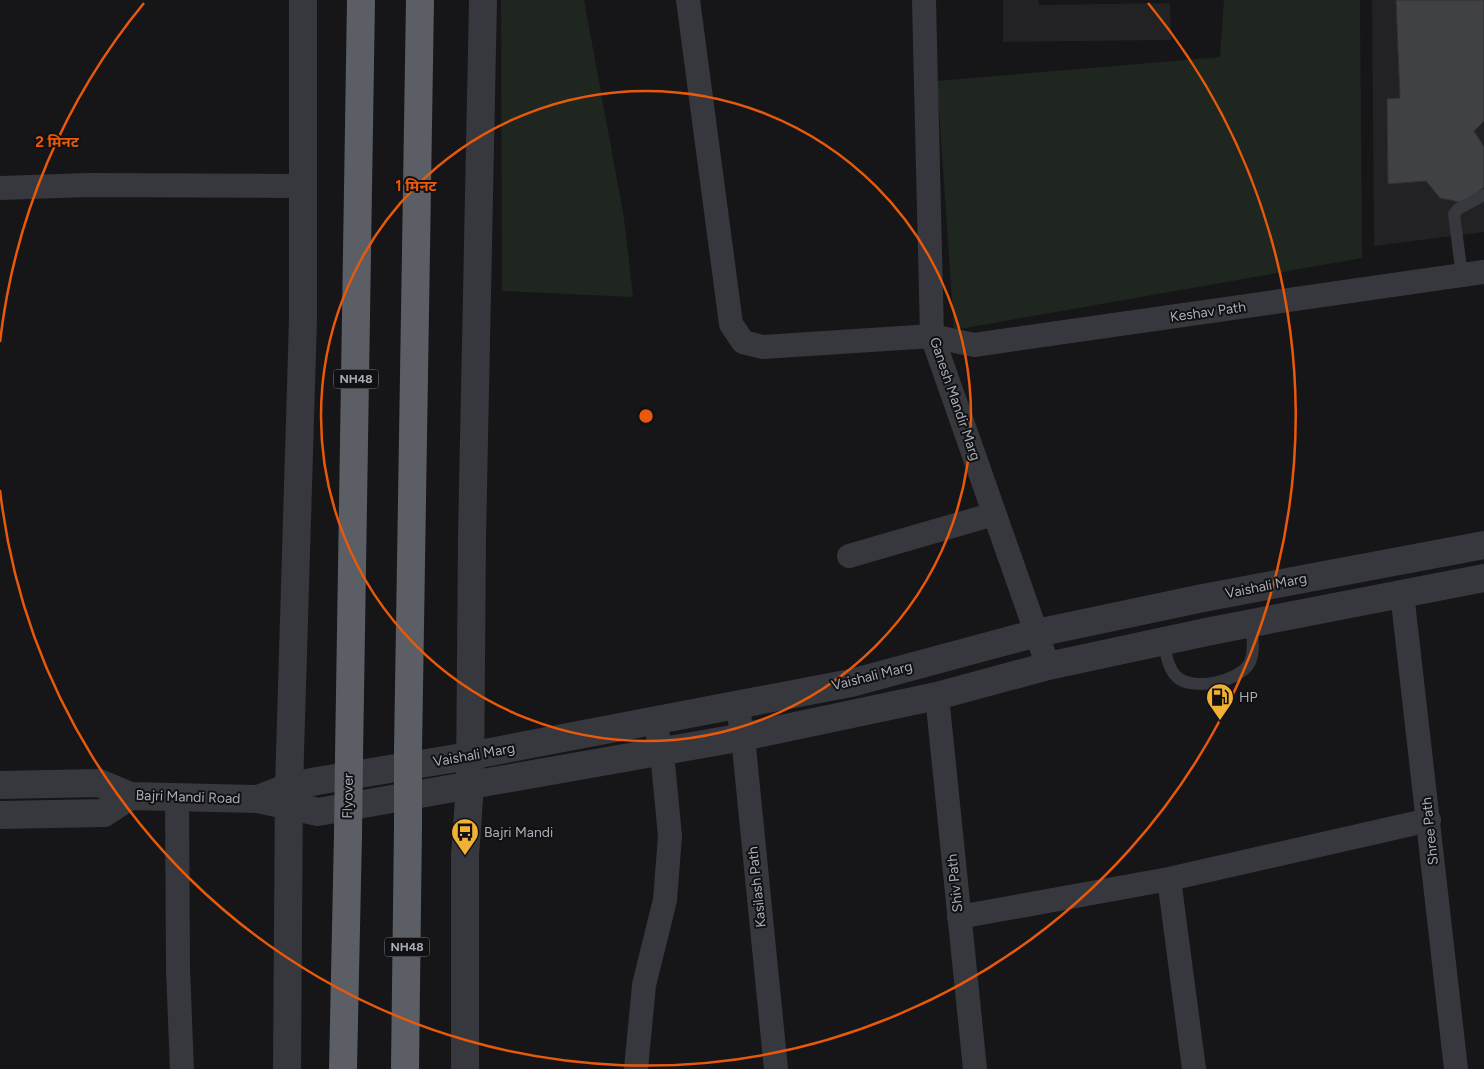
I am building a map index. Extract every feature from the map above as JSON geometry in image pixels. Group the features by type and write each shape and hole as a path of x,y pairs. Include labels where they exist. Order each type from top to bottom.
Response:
{"highway":[{"name":"Flyover","path":"343,1069 361,0"},
{"name":"NH48","path":"405,1069 420,0"}],"street":[{"path":"287,1069 289,797 303,319 303,0"},
{"path":"464,1069 464,856 470,785 483,0"},
{"name":"Keshav Path","path":"688,0 731,324 743,342 764,347 932,336 974,345 1473,274"},
{"name":"Ganesh Mandir Marg","path":"924,0 932,336 1048,666"},
{"path":"0,188 89,185 303,186"},
{"path":"849,556 994,514"},
{"name":"Vaishali Marg","path":"258,799 289,797 469,756 851,683 1037,633 1203,598 1484,545"},
{"path":"289,797 318,812 662,753 937,696 1048,666 1252,622 1484,578"},
{"name":"Shree Path","path":"1402,593 1456,1069"},
{"path":"1203,598 1211,631"},
{"name":"Shiv Path","path":"937,696 975,1069"},
{"name":"Kasilash Path","path":"737,705 742,737 776,1069"},
{"path":"636,1069 644,985 665,900 670,836 662,753 654,720"},
{"name":"Bajri Mandi Road","path":"0,785 99,783 130,796 258,799"},
{"path":"0,815 104,813 130,796"},
{"path":"177,798 178,970 182,1069"},
{"path":"959,917 1169,879 1429,820"},
{"path":"1169,879 1194,1069"}],"lane":[{"path":"1473,274 1454,214 1458,209 1484,195"},
{"path":"1163,641 1168,660 1176,676 1186,684 1202,685 1241,673 1250,661 1252,622"}],"shaded area":[{"path":"501,0 584,0 624,218 633,297 502,291"},
{"path":"1003,0 1038,0 1039,5 1170,3 1171,40 1003,42"},
{"path":"1224,0 1360,0 1362,258 954,330 937,81 1220,57"},
{"path":"1372,0 1484,0 1484,232 1374,246"}],"building":[{"path":"1396,0 1484,0 1484,121 1474,131 1484,147 1484,187 1464,203 1440,198 1426,181 1388,184 1387,99 1400,98"}],"place":[{"name":"HP","path":"1220,721"},
{"name":"Bajri Mandi","path":"465,856"}]}
